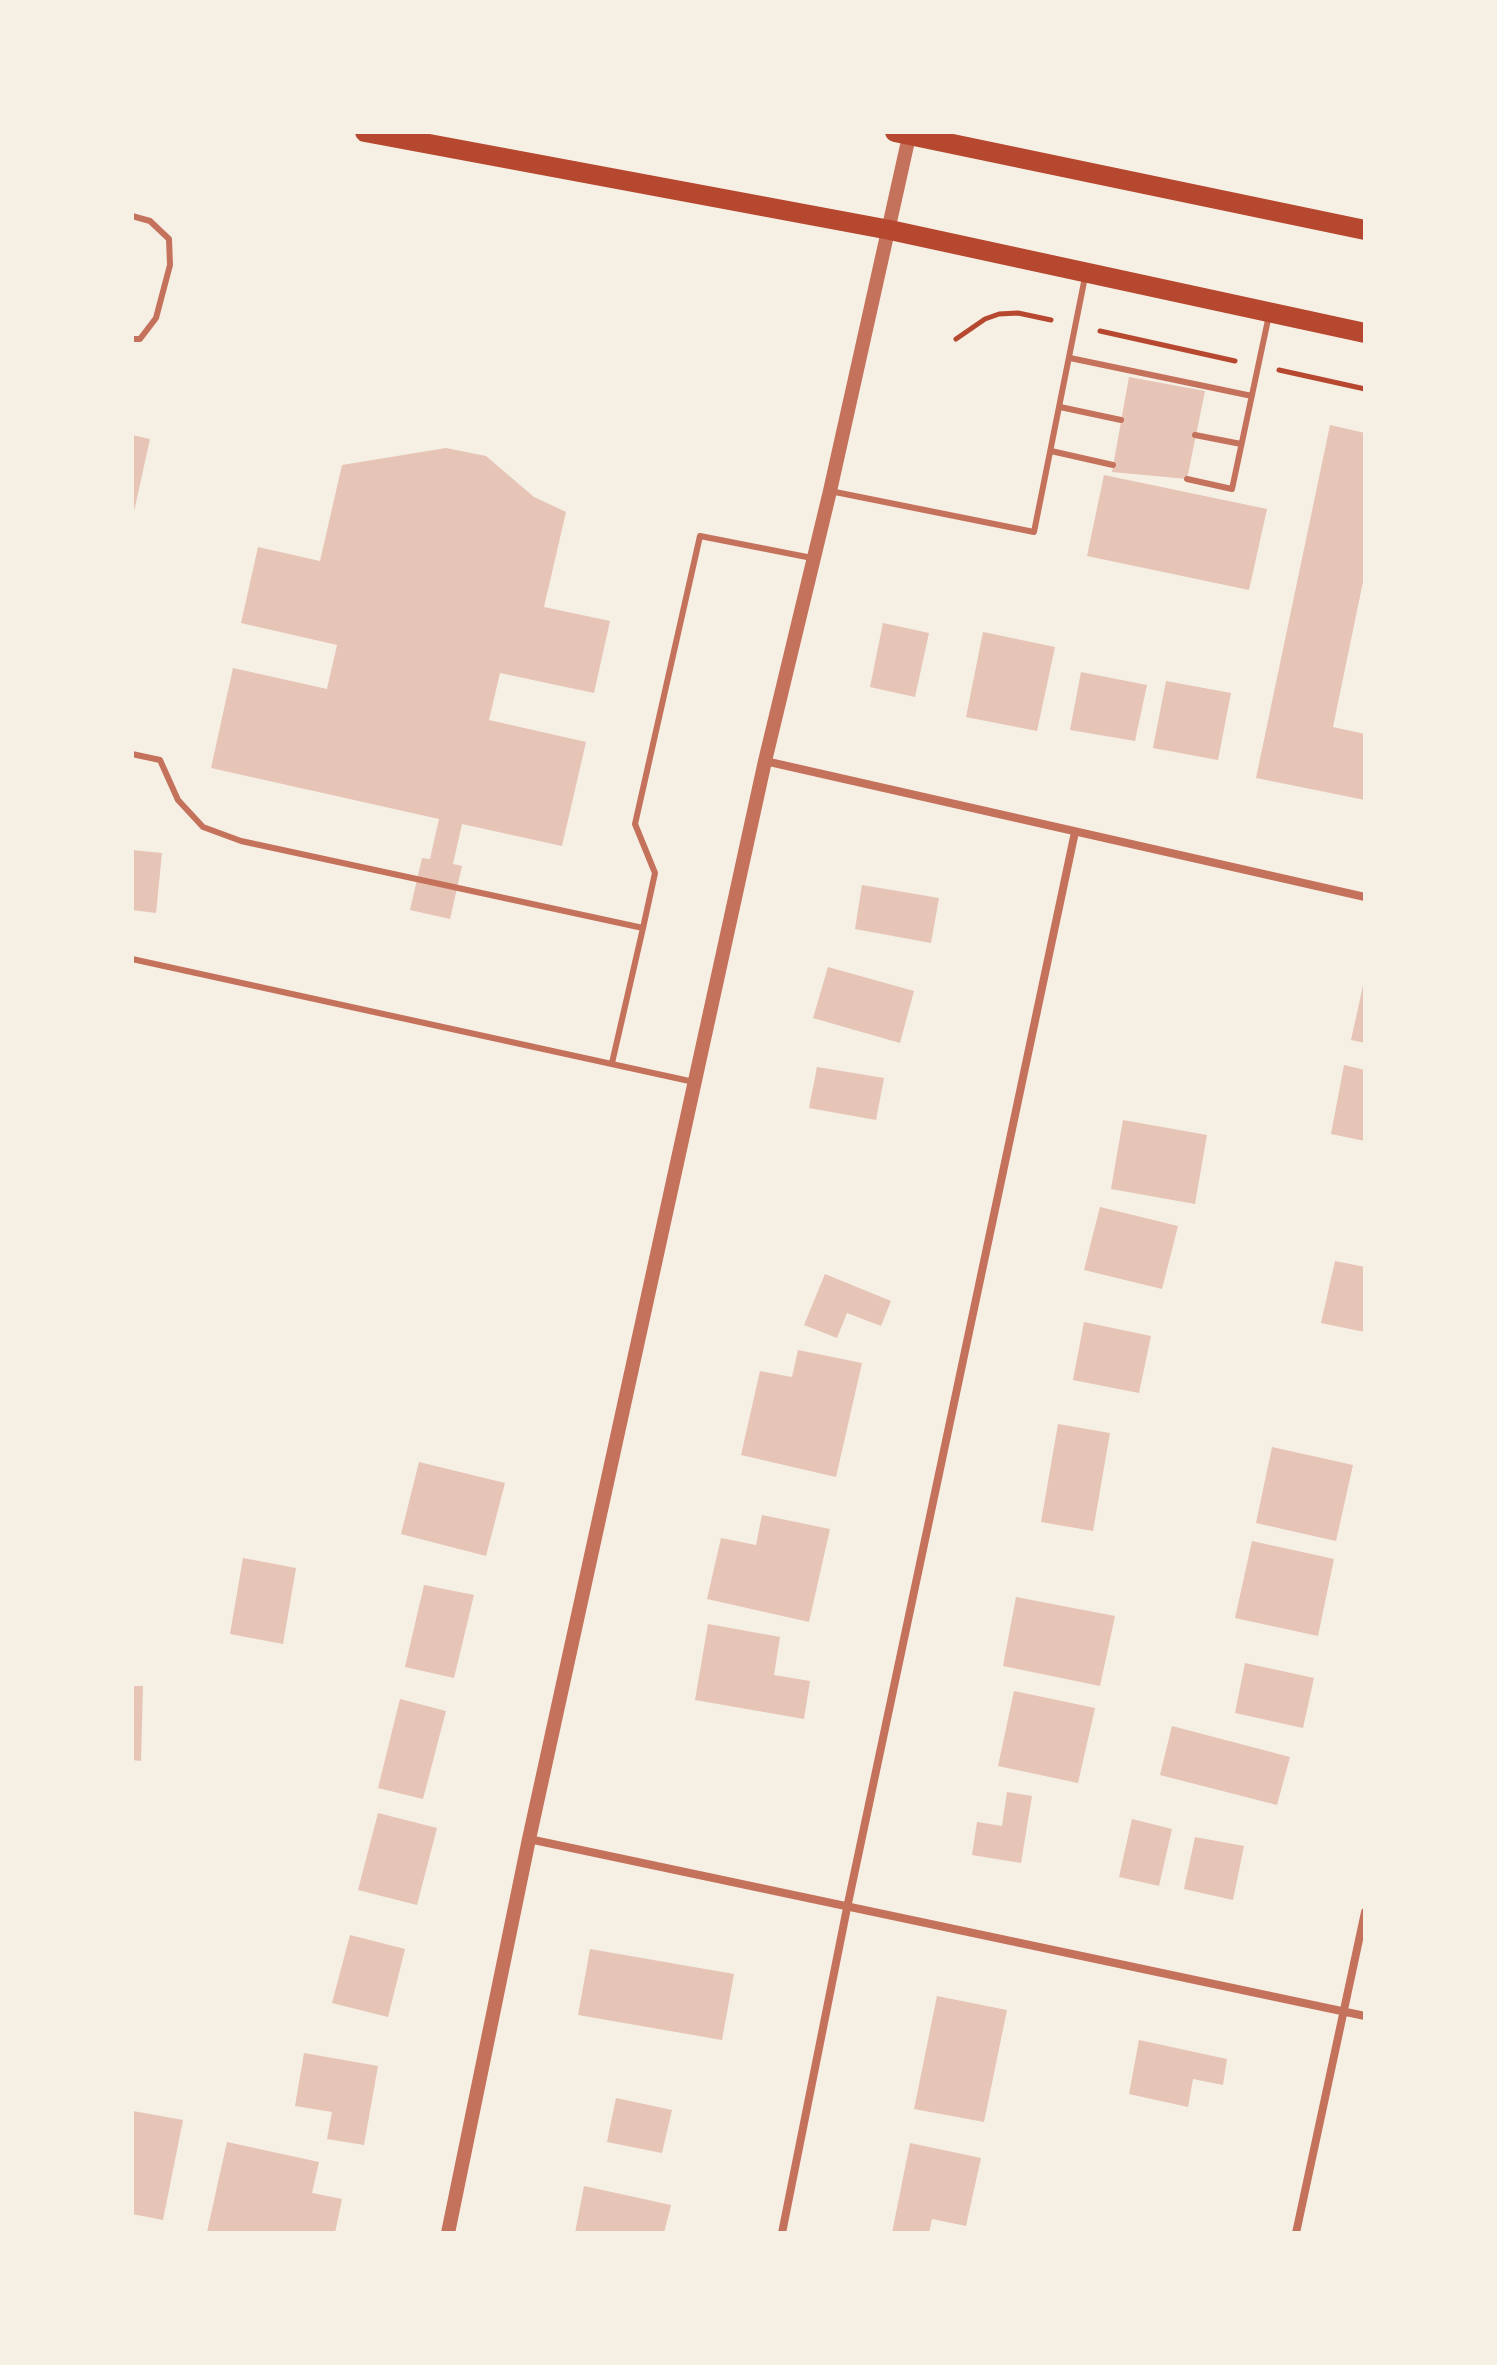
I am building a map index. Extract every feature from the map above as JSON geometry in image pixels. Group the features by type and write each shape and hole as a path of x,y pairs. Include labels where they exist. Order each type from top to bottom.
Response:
{"main road":[{"path":"365,132 890,230 1365,333"},
{"path":"905,133 1365,230"}],"street":[{"path":"448,2233 529,1839 694,1082 765,761 890,230 905,133"},
{"path":"765,761 1365,897"},
{"path":"782,2233 847,1908 1075,832"},
{"path":"529,1839 1365,2016"},
{"path":"1296,2233 1365,1912"}],"lane":[{"path":"132,216 150,221 169,239 170,265 156,318 140,339 132,339"},
{"path":"830,491 1034,532 1086,273"},
{"path":"1187,479 1232,489 1270,312"},
{"path":"1070,358 1252,396"},
{"path":"1060,407 1121,420"},
{"path":"1195,435 1241,444"},
{"path":"1051,451 1113,465"},
{"path":"612,1063 655,873 635,824 700,536 812,558"},
{"path":"132,754 160,760 178,800 203,827 241,841 643,928"},
{"path":"132,959 694,1082"}],"path":[{"path":"956,339 985,319 999,314 1018,313 1365,389"}],"building":[{"path":"1129,377 1205,391 1187,479 1112,472"},
{"path":"1330,425 1365,433 1365,572 1333,727 1365,734 1365,800 1256,778"},
{"path":"132,435 150,439 133,516 132,516"},
{"path":"446,448 486,456 534,497 566,512 544,607 610,621 594,693 500,673 489,720 586,742 562,846 462,824 453,864 462,866 450,919 410,910 422,858 430,859 439,819 211,768 233,668 327,689 337,645 241,623 258,547 320,561 342,465"},
{"path":"1104,475 1267,509 1249,590 1087,556"},
{"path":"883,623 929,633 915,697 870,687"},
{"path":"983,632 1055,647 1037,731 966,717"},
{"path":"1081,672 1147,685 1135,741 1070,730"},
{"path":"1166,681 1231,693 1218,760 1153,748"},
{"path":"132,850 162,853 156,913 132,910"},
{"path":"862,885 939,898 931,943 855,929"},
{"path":"828,967 914,991 900,1043 813,1018"},
{"path":"1365,982 1365,1043 1351,1040"},
{"path":"1344,1065 1365,1070 1365,1141 1331,1134"},
{"path":"817,1067 884,1078 876,1120 809,1108"},
{"path":"1123,1120 1207,1135 1195,1204 1111,1189"},
{"path":"1100,1207 1178,1226 1162,1289 1084,1270"},
{"path":"1335,1261 1365,1267 1365,1332 1321,1323"},
{"path":"825,1274 891,1301 881,1326 847,1313 837,1338 804,1325"},
{"path":"1084,1322 1151,1336 1139,1393 1073,1380"},
{"path":"798,1350 862,1363 836,1477 741,1455 760,1371 792,1377"},
{"path":"1058,1424 1110,1433 1093,1531 1041,1522"},
{"path":"1272,1447 1353,1465 1336,1541 1256,1523"},
{"path":"419,1462 505,1483 486,1556 401,1534"},
{"path":"762,1515 830,1529 809,1622 707,1599 721,1538 756,1545"},
{"path":"1252,1541 1334,1559 1318,1636 1235,1618"},
{"path":"243,1558 296,1568 283,1644 230,1634"},
{"path":"424,1585 474,1595 454,1678 405,1667"},
{"path":"1016,1597 1115,1616 1100,1686 1003,1666"},
{"path":"708,1624 780,1637 774,1675 810,1681 804,1719 695,1700"},
{"path":"1245,1663 1314,1678 1303,1728 1235,1713"},
{"path":"132,1686 143,1686 141,1761 132,1760"},
{"path":"1014,1691 1095,1708 1078,1783 998,1766"},
{"path":"400,1699 446,1711 423,1799 378,1788"},
{"path":"1172,1726 1290,1757 1277,1805 1160,1775"},
{"path":"1007,1792 1032,1796 1021,1863 972,1855 977,1822 1002,1826"},
{"path":"378,1813 437,1828 417,1905 358,1890"},
{"path":"1132,1819 1172,1829 1159,1886 1119,1877"},
{"path":"1195,1837 1244,1846 1233,1900 1184,1889"},
{"path":"350,1935 405,1949 388,2017 332,2003"},
{"path":"590,1949 734,1974 722,2040 578,2015"},
{"path":"937,1996 1007,2010 984,2122 914,2109"},
{"path":"1139,2040 1227,2059 1223,2085 1193,2079 1188,2107 1129,2094"},
{"path":"304,2053 378,2066 364,2145 327,2139 332,2112 295,2106"},
{"path":"616,2098 672,2110 662,2153 607,2142"},
{"path":"133,2111 183,2120 163,2220 132,2214"},
{"path":"227,2142 319,2162 312,2193 342,2199 335,2233 207,2232"},
{"path":"910,2143 981,2158 966,2226 932,2219 929,2233 892,2233"},
{"path":"584,2186 671,2205 664,2233 575,2233"}]}
